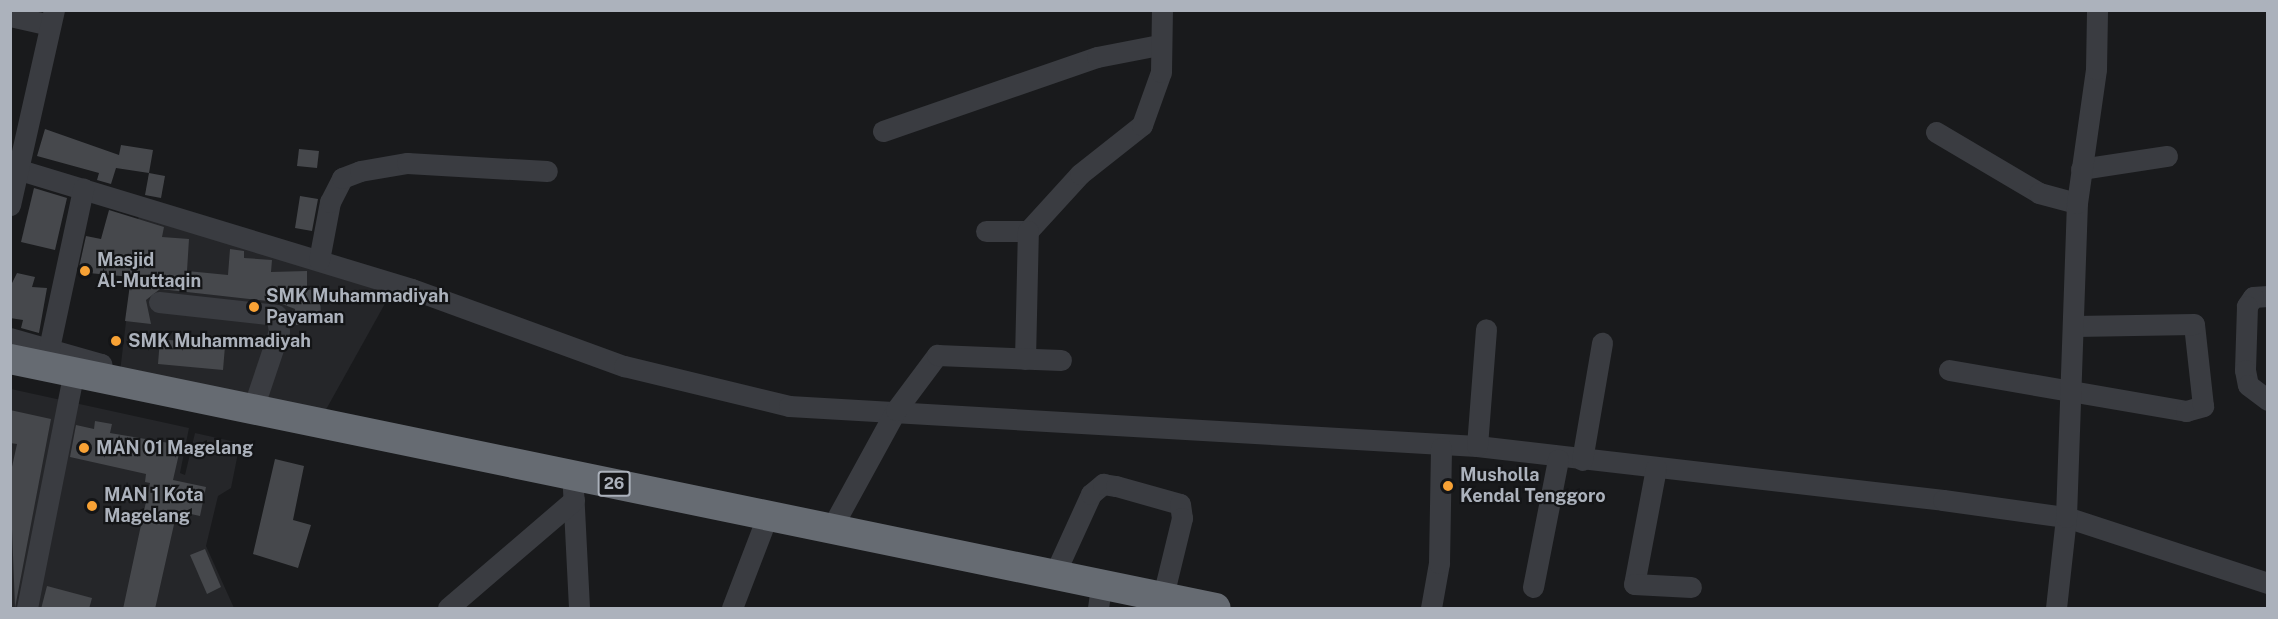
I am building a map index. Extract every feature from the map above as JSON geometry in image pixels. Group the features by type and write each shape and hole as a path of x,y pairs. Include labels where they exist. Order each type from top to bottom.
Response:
{"highway":[{"name":"26","path":"10,359 73,375 252,411 573,488 832,527 1055,573 1100,598 1163,596 1216,609"}],"street":[{"path":"1024,358 1028,231 1086,169 1142,125 1161,72 1159,45 1162,10"},
{"path":"2056,609 2066,517 2075,326 2077,203 2097,58 2097,10"},
{"path":"10,16 52,18 15,168 10,205"},
{"path":"883,131 1097,57 1159,45"},
{"path":"1936,132 2039,193 2077,203"},
{"path":"2081,169 2167,156"},
{"path":"319,260 330,202 342,178 360,171 407,163 547,171"},
{"path":"15,168 319,260 624,366 789,406 896,410 1441,448 1477,446 1558,459 1656,468 2066,517 2268,583"},
{"path":"49,348 83,189"},
{"path":"986,231 1028,231"},
{"path":"2268,296 2253,297 2247,306 2258,361 2248,385 2268,400"},
{"path":"159,302 276,315 279,331 252,411"},
{"path":"1949,370 2070,394 2186,411 2201,409 2205,398 2194,324 2075,326"},
{"path":"1477,446 1486,329"},
{"path":"10,338 101,364 103,381"},
{"path":"1582,460 1602,343"},
{"path":"832,527 896,410 938,355 1060,360"},
{"path":"27,609 73,375"},
{"path":"1431,609 1439,563 1441,448"},
{"path":"1533,587 1558,459"},
{"path":"1656,468 1634,584 1691,587"},
{"path":"1055,573 1091,494 1103,484 1116,486 1180,504 1182,518 1163,596"},
{"path":"448,609 573,488"},
{"path":"573,488 579,609"},
{"path":"732,609 768,517"}],"shaded area":[{"name":"SMK Muhammadiyah Payaman","path":"139,213 392,291 323,415 120,372"},
{"name":"MAN 1 Kota Magelang","path":"11,389 189,428 180,473 185,475 195,433 240,443 231,488 218,496 206,546 234,608 11,608"}],"building":[{"path":"45,129 119,155 121,145 153,150 149,173 116,168 111,184 97,180 99,173 37,156"},
{"path":"299,149 319,151 317,168 297,166"},
{"path":"149,173 165,176 161,198 145,195"},
{"path":"34,188 67,198 55,250 21,242"},
{"path":"300,196 318,199 312,231 295,228"},
{"path":"109,210 164,227 162,237 189,239 187,271 228,275 230,249 244,251 244,258 272,260 271,272 307,271 307,290 320,289 321,324 296,325 295,309 277,302 160,289 146,300 151,324 125,321 131,277 78,272 86,236 101,239"},
{"path":"17,273 35,277 32,287 47,288 39,333 21,328 23,320 10,318 10,287"},
{"path":"160,339 225,346 223,370 158,364"},
{"path":"10,410 51,419 15,608 10,476 17,444 10,443"},
{"path":"95,421 112,424 110,433 181,445 173,480 206,487 200,516 177,511 155,609 123,609 150,483 145,482 146,474 70,457 76,425 94,429"},
{"path":"275,459 304,466 293,520 311,525 298,568 253,554"},
{"path":"205,549 221,587 207,594 190,555"},
{"path":"47,586 92,598 89,609 41,609"}],"place":[{"name":"Masjid Al-Muttaqin","path":"85,271"},
{"name":"SMK Muhammadiyah Payaman","path":"254,307"},
{"name":"SMK Muhammadiyah","path":"116,341"},
{"name":"MAN 01 Magelang","path":"84,448"},
{"name":"Musholla Kendal Tenggoro","path":"1448,486"},
{"name":"MAN 1 Kota Magelang","path":"92,506"}]}
